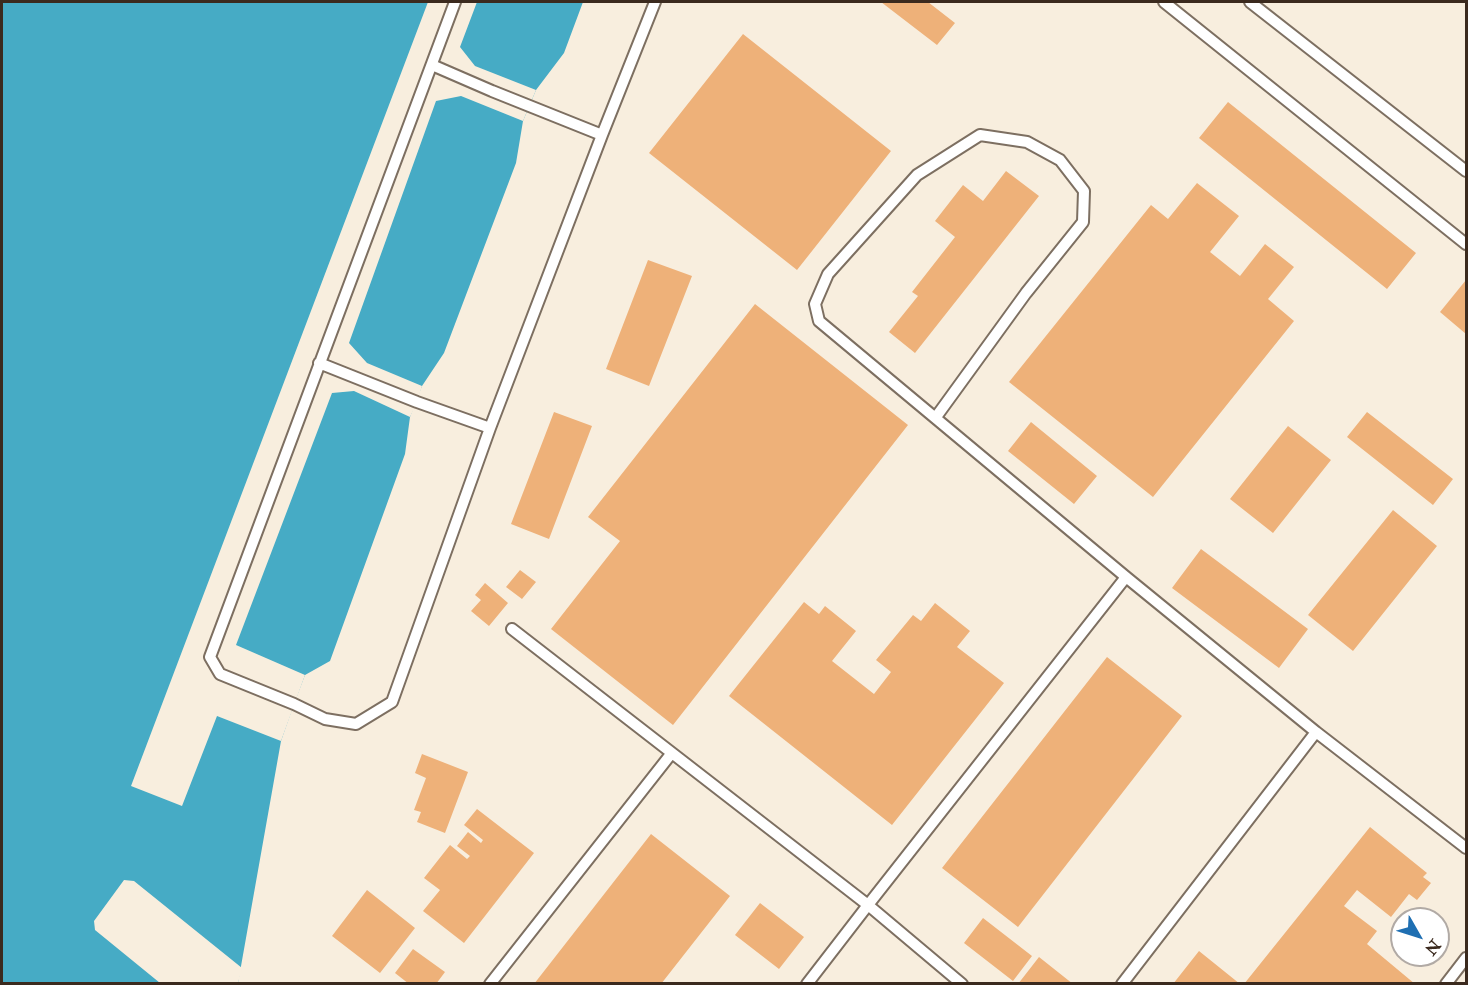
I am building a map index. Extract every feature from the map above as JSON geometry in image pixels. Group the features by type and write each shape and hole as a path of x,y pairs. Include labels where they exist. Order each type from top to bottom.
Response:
{"lane":[{"path":"455,2 210,657 220,674 325,718 356,724 392,702 490,428 655,2"},
{"path":"1164,2 1467,244"},
{"path":"1250,2 1467,171"},
{"path":"432,65 602,135"},
{"path":"936,417 1026,293 1083,222 1084,191 1060,160 1027,142 980,135 917,175 828,274 815,304 819,321 1316,732 1467,848"},
{"path":"319,363 490,428"},
{"path":"807,984 1126,577"},
{"path":"512,629 868,905 962,984"},
{"path":"1122,984 1316,732"},
{"path":"490,984 671,754"},
{"path":"1446,984 1467,958"}],"water":[{"path":"2,2 583,2 564,53 536,90 523,121 516,163 444,353 422,386 410,417 405,454 330,661 305,675 294,704 281,741 238,983 2,984"}],"pier":[{"path":"428,2 477,2 460,47 475,66 536,90 523,121 461,96 436,101 349,343 367,363 422,386 417,402 410,417 354,391 332,393 236,645 305,675 281,741 217,716 182,806 131,786"},
{"path":"124,880 134,881 242,968 238,983 160,983 95,930 94,921"}],"building":[{"path":"881,2 928,2 955,23 937,45"},
{"path":"743,34 891,151 797,270 649,153"},
{"path":"1228,102 1416,253 1387,289 1199,138"},
{"path":"1006,171 1039,196 915,353 889,332 918,296 912,292 955,237 935,221 963,185 983,201"},
{"path":"1197,183 1239,216 1210,252 1240,276 1265,244 1294,267 1268,299 1294,321 1153,497 1009,382 1151,205 1168,219"},
{"path":"648,260 692,276 649,386 606,369"},
{"path":"1466,280 1466,334 1440,312"},
{"path":"755,304 908,425 673,725 551,629 620,541 588,517"},
{"path":"554,412 592,426 549,539 511,524"},
{"path":"1367,412 1453,479 1433,505 1347,437"},
{"path":"1031,422 1097,476 1074,504 1008,451"},
{"path":"1288,426 1331,460 1273,533 1230,499"},
{"path":"1393,510 1437,546 1353,651 1308,615"},
{"path":"1201,549 1308,629 1279,668 1172,588"},
{"path":"520,570 536,582 522,599 506,587"},
{"path":"485,583 508,603 489,626 471,611 481,600 475,595"},
{"path":"804,602 819,614 825,606 856,631 832,661 874,694 891,672 876,660 913,615 921,621 935,603 970,631 957,647 1004,683 892,825 729,696"},
{"path":"1107,657 1182,716 1018,927 942,868"},
{"path":"422,754 468,772 445,833 417,822 421,812 414,810 426,778 415,773"},
{"path":"477,809 534,853 464,943 423,911 440,890 424,878 450,845 467,859 470,856 457,846 468,832 481,843 483,840 464,825"},
{"path":"1370,827 1427,873 1423,877 1431,883 1417,900 1409,894 1399,907 1390,907 1390,916 1357,890 1344,906 1377,931 1367,944 1390,963 1390,967 1395,967 1415,984 1244,984"},
{"path":"651,834 730,896 661,984 534,984"},
{"path":"367,890 415,928 380,973 332,936"},
{"path":"760,903 804,937 779,969 735,935"},
{"path":"983,918 1032,956 1013,981 964,943"},
{"path":"413,949 445,972 436,984 409,984 395,973"},
{"path":"1199,951 1240,984 1173,984"},
{"path":"1039,957 1073,984 1018,984"}]}
